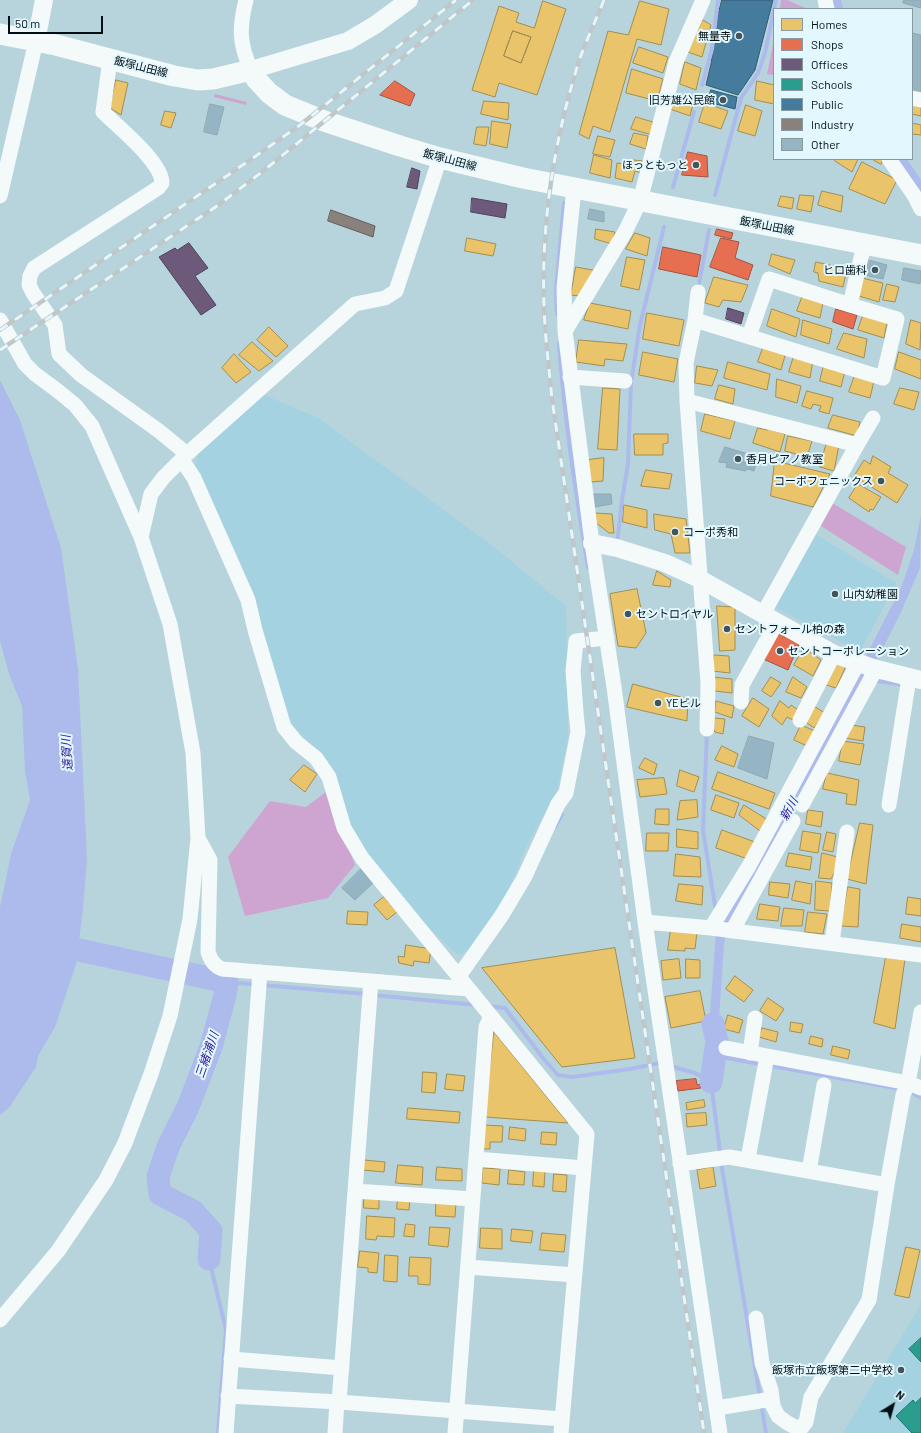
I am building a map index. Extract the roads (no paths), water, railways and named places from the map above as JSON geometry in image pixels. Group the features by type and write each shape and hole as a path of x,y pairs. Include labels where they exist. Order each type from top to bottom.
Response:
{"main road":[{"name":"飯塚山田線","path":"0,34 110,59 174,76 198,80 213,79 251,70 257,80 269,93 285,105 324,121 440,158 493,172 921,255"}],"street":[{"path":"0,196 30,40 44,0"},
{"path":"246,0 241,32 243,52 251,70 348,41 375,25 409,0"},
{"path":"565,331 625,232 640,201 676,62 703,0"},
{"path":"110,59 102,112 145,152 162,178 162,184 34,268 30,276 29,285 55,325 59,354 81,375 153,427 184,457 248,600 255,630 284,727 296,742 316,758 329,777 344,828 362,858 587,1134 562,1426 457,1412 338,1402 228,1396"},
{"path":"141,537 151,494 163,478 184,457 355,304 385,298 396,291 440,158"},
{"path":"890,160 914,195 921,209"},
{"path":"574,188 564,288 565,331 570,377 592,543 602,638 614,687 666,1070 720,1433"},
{"path":"850,305 864,245"},
{"path":"695,320 883,378 897,319 769,279 748,336"},
{"path":"698,292 695,320 686,363 687,401 708,683 707,729"},
{"path":"0,320 25,364 35,374 58,390 75,405 92,426 141,537 170,624 193,753 198,838 190,919 170,1016 152,1074 125,1143 106,1180 58,1251 0,1320"},
{"path":"570,377 625,381"},
{"path":"687,401 857,445"},
{"path":"741,702 742,685 770,618 857,445 873,418"},
{"path":"592,543 617,548 665,563 700,579 834,654 867,666 915,679 889,805"},
{"path":"458,976 502,916 524,878 558,804 566,794 578,732 573,671 576,642 602,638"},
{"path":"800,720 834,654"},
{"path":"802,805 867,666"},
{"path":"721,929 749,866 867,666"},
{"path":"721,929 793,821"},
{"path":"832,944 847,832"},
{"path":"198,838 210,860 208,952 211,960 217,967 222,969 469,989"},
{"path":"645,922 721,929 921,955"},
{"path":"226,1433 260,972"},
{"path":"335,1433 342,1368 371,981"},
{"path":"756,1318 762,1363 771,1390 770,1399 778,1416 795,1427 802,1427 806,1422 811,1397 868,1300 887,1185 909,1088 921,1012"},
{"path":"455,1433 486,1027 491,1016"},
{"path":"750,1053 755,1018"},
{"path":"726,1048 750,1053 766,1061 909,1088"},
{"path":"748,1160 766,1061"},
{"path":"809,1171 824,1085"},
{"path":"680,1164 722,1158 748,1160 887,1185"},
{"path":"476,1159 584,1168"},
{"path":"355,1191 473,1199"},
{"path":"468,1267 575,1275"},
{"path":"231,1360 342,1368"},
{"path":"717,1408 770,1399"}],"water":[{"path":"827,0 841,0 843,8 829,8"},
{"path":"896,160 908,160 921,180 921,199"},
{"name":"遠賀川","path":"0,380 20,420 61,548 78,669 87,859 83,909 76,964 55,1027 38,1056 36,1067 9,1108 0,1115 0,907 11,854 30,800 25,771 22,706 9,674 0,641"},
{"path":"921,515 920,568 901,612 882,650 726,933 718,1033 720,1052 900,1085 921,1094 921,1100 910,1094 895,1090 720,1059 713,1054 713,1034 709,1027 716,932 865,658 901,588 914,550"}],"waterway":[{"path":"702,85 712,49 718,0"},
{"path":"774,8 776,0"},
{"path":"715,195 741,98 758,73 765,53 773,14"},
{"path":"673,187 694,112"},
{"path":"557,314 556,289 564,203"},
{"path":"617,544 628,464 631,383 640,325 664,227"},
{"path":"698,290 709,230"},
{"path":"559,343 567,428 588,568"},
{"path":"877,681 905,685"},
{"path":"707,732 703,830 716,912"},
{"path":"555,827 562,814"},
{"name":"三緒浦川","path":"65,947 227,982 211,1047 188,1107 168,1147 158,1177 160,1194 193,1211 211,1231 209,1259"},
{"path":"227,982 366,994"},
{"path":"373,995 476,1005"},
{"path":"488,1006 505,1008 543,1058 558,1075 572,1077 630,1069 659,1063 663,1064"},
{"name":"新川","path":"711,1082 717,1041 713,1024"},
{"path":"670,1066 695,1073 711,1082 722,1168 766,1433"},
{"path":"209,1259 226,1330 218,1433"}],"railway":[{"path":"0,330 300,125 456,0"},
{"path":"0,350 217,206 262,172 473,0"},
{"path":"604,0 579,61 570,91 556,151 547,213 545,244 545,329 552,399 704,1433"}],"place":[{"name":"無量寺","path":"739,36"},
{"name":"旧芳雄公民館","path":"723,100"},
{"name":"ほっともっと","path":"696,165"},
{"name":"ヒロ歯科","path":"875,270"},
{"name":"香月ピアノ教室","path":"738,459"},
{"name":"コーポフェニックス","path":"881,481"},
{"name":"コーポ秀和","path":"675,532"},
{"name":"山内幼稚園","path":"835,594"},
{"name":"セントロイヤル","path":"628,614"},
{"name":"セントフォール柏の森","path":"727,629"},
{"name":"セントコーポレーション","path":"780,651"},
{"name":"YEビル","path":"658,703"},
{"name":"飯塚市立飯塚第二中学校","path":"901,1370"}]}
